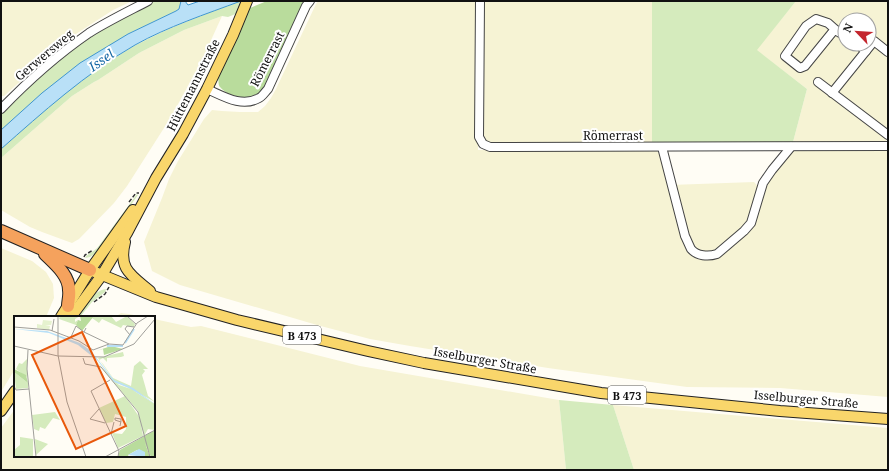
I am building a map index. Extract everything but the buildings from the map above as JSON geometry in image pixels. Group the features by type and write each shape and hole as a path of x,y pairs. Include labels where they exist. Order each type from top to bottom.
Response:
{"highway":[{"name":"B 473","path":"1,231 90,270"},
{"name":"B 473","path":"39,248 62,270 68,281 70,290 70,312"}],"main road":[{"name":"Hüttemannstraße","path":"70,312 102,275 127,233 156,178 183,134 207,89 246,4"},
{"name":"Hüttemannstraße","path":"70,312 90,270 156,178"},
{"name":"B 473","path":"127,233 122,256 124,265 132,276 156,297"},
{"name":"Isselburger Straße","path":"90,270 156,297 237,320 424,363 601,393 780,411 888,419"},
{"path":"1,410 14,392"}],"street":[{"name":"Gerwersweg","path":"2,106 57,56 91,32 148,1"},
{"name":"Römerrast","path":"207,89 232,100 248,102 260,98 268,89 306,6 310,1"},
{"name":"Römerrast","path":"480,1 479,137 484,144 490,147 888,146"},
{"path":"816,19 828,23 835,29 805,66 800,68 785,56 806,26 816,19"},
{"path":"877,43 888,52"},
{"path":"832,93 865,52"},
{"path":"818,82 888,135"},
{"path":"662,147 685,236 692,250 706,256 717,254 751,223 763,183 791,147"}],"shaded area":[{"path":"1,1 132,1 113,10 65,41 4,96 1,96"},
{"path":"318,1 478,1 478,150 654,149 661,154 670,185 754,182 762,191 766,182 793,149 888,149 888,397 780,388 687,387 548,368 410,346 370,339 317,325 180,285 152,271 144,242 169,179 178,161 204,119 212,110 258,112 265,106 276,89"},
{"path":"482,1 652,1 652,144 494,145 486,141 482,133"},
{"path":"796,1 888,1 888,138 884,144 793,142 807,89 756,50"},
{"path":"222,16 202,60 171,117 127,186 114,203 79,239 72,243 42,232 30,227 1,210 1,158 72,96 139,53 184,30"},
{"path":"1,248 32,261 46,272 53,284 54,298 46,316 14,316 14,371 1,392"},
{"path":"121,313 139,316 116,316"},
{"path":"155,319 191,327 201,326 360,366 559,400 566,470 1,470 1,428 14,410 14,457 155,457"},
{"path":"613,405 888,428 888,470 634,470"}],"green space":[{"path":"153,1 181,1 179,9 128,34 1,130 1,113 40,75 76,45"},
{"path":"241,1 237,12 238,13 228,17 222,16 184,30 139,53 72,96 1,158 1,149 59,99 105,64 132,47 162,32"},
{"path":"267,1 305,1 264,89 258,94 247,97 227,93 220,87 218,78 250,8"},
{"path":"652,1 796,1 757,50 807,89 793,142 652,144"},
{"path":"137,194 138,195 96,253 85,258 98,247"},
{"path":"106,289 105,292 92,302 81,316 78,316 93,296 101,290"},
{"path":"559,400 613,405 634,470 566,470"}],"water":[{"name":"Issel","path":"181,1 185,1 188,5 200,1 241,1 160,32 117,56 65,94 1,149 1,130 42,93 80,63 128,34 176,11 179,9"}]}
